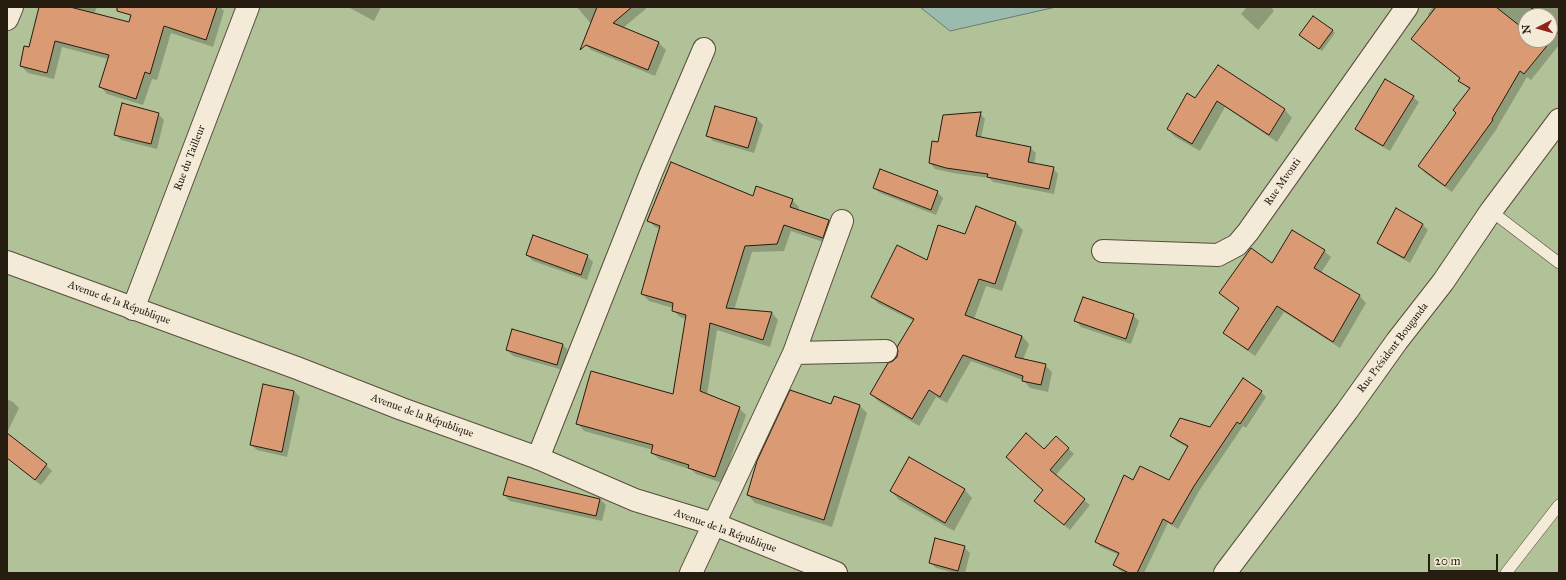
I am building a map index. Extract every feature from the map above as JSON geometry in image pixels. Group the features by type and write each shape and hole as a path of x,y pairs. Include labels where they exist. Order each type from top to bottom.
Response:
{"street":[{"path":"7,19 12,7"},
{"name":"Rue du Tailleur","path":"133,308 248,7"},
{"name":"Rue Mvouti","path":"1103,251 1218,255 1237,246 1407,7"},
{"path":"538,458 651,173 704,49"},
{"name":"Rue Président Bouganda","path":"1225,573 1347,411 1397,341 1443,282 1491,211 1559,120"},
{"path":"692,573 794,353 842,221"},
{"name":"Avenue de la République","path":"7,262 538,458 635,500 714,524 836,573"},
{"path":"794,353 886,351"}],"lane":[{"path":"1491,211 1559,263"},
{"path":"1506,573 1559,505"}],"shaded area":[{"path":"7,7 1559,7 1559,573 7,573"},
{"path":"920,7 1056,7 950,31"}],"building":[{"path":"39,7 70,7 129,22 131,15 117,11 117,7 217,7 206,40 164,26 150,74 145,72 136,99 99,87 109,55 55,41 47,73 20,66 24,46 29,47"},
{"path":"597,7 632,7 613,23 659,42 648,70 586,45 580,50"},
{"path":"1436,7 1496,7 1518,24 1518,48 1545,48 1524,74 1520,71 1492,119 1493,120 1445,186 1418,166 1456,113 1453,110 1470,88 1458,81 1460,78 1411,39"},
{"path":"1313,16 1333,30 1319,49 1299,35"},
{"path":"1218,65 1285,109 1269,135 1217,101 1192,144 1167,129 1187,93 1195,98"},
{"path":"1385,79 1414,96 1383,146 1355,129"},
{"path":"122,103 159,113 151,144 114,135"},
{"path":"715,106 757,118 748,148 706,136"},
{"path":"981,112 976,136 1031,147 1028,162 1054,167 1049,189 987,177 988,174 946,168 929,163 932,141 938,142 943,115"},
{"path":"671,162 753,196 756,186 793,199 790,207 829,220 823,238 784,225 777,244 745,246 726,308 772,312 763,340 710,323 700,391 740,407 715,477 688,468 689,465 651,453 653,445 576,424 591,371 673,394 686,315 672,311 673,303 641,294 660,226 647,221"},
{"path":"880,169 938,191 931,210 873,188"},
{"path":"976,206 1016,222 995,284 979,279 965,315 1022,336 1015,357 1046,364 1041,385 1022,381 1023,376 963,355 940,397 929,390 912,419 870,394 888,363 897,357 897,347 914,319 871,297 897,245 927,260 938,225 965,234"},
{"path":"1396,208 1423,224 1404,258 1377,243"},
{"path":"1292,230 1325,250 1314,268 1360,295 1333,342 1277,306 1248,350 1223,333 1239,308 1219,293 1251,248 1272,263"},
{"path":"533,235 588,255 581,275 526,255"},
{"path":"1083,297 1134,314 1126,339 1074,321"},
{"path":"512,329 563,344 557,365 506,350"},
{"path":"1243,378 1262,391 1240,424 1237,422 1194,486 1172,524 1163,519 1137,573 1129,573 1113,565 1119,553 1095,542 1124,475 1133,480 1140,466 1169,480 1188,446 1170,436 1180,418 1210,427"},
{"path":"263,384 294,391 282,452 250,445"},
{"path":"790,390 831,404 834,396 860,405 824,520 747,495 757,461"},
{"path":"7,433 47,464 35,480 7,458"},
{"path":"1026,433 1044,449 1056,436 1069,448 1050,470 1085,499 1064,525 1034,501 1043,490 1006,457"},
{"path":"909,457 965,489 945,523 890,491"},
{"path":"508,477 600,499 596,516 503,495"},
{"path":"935,538 965,546 958,571 929,563"}]}
